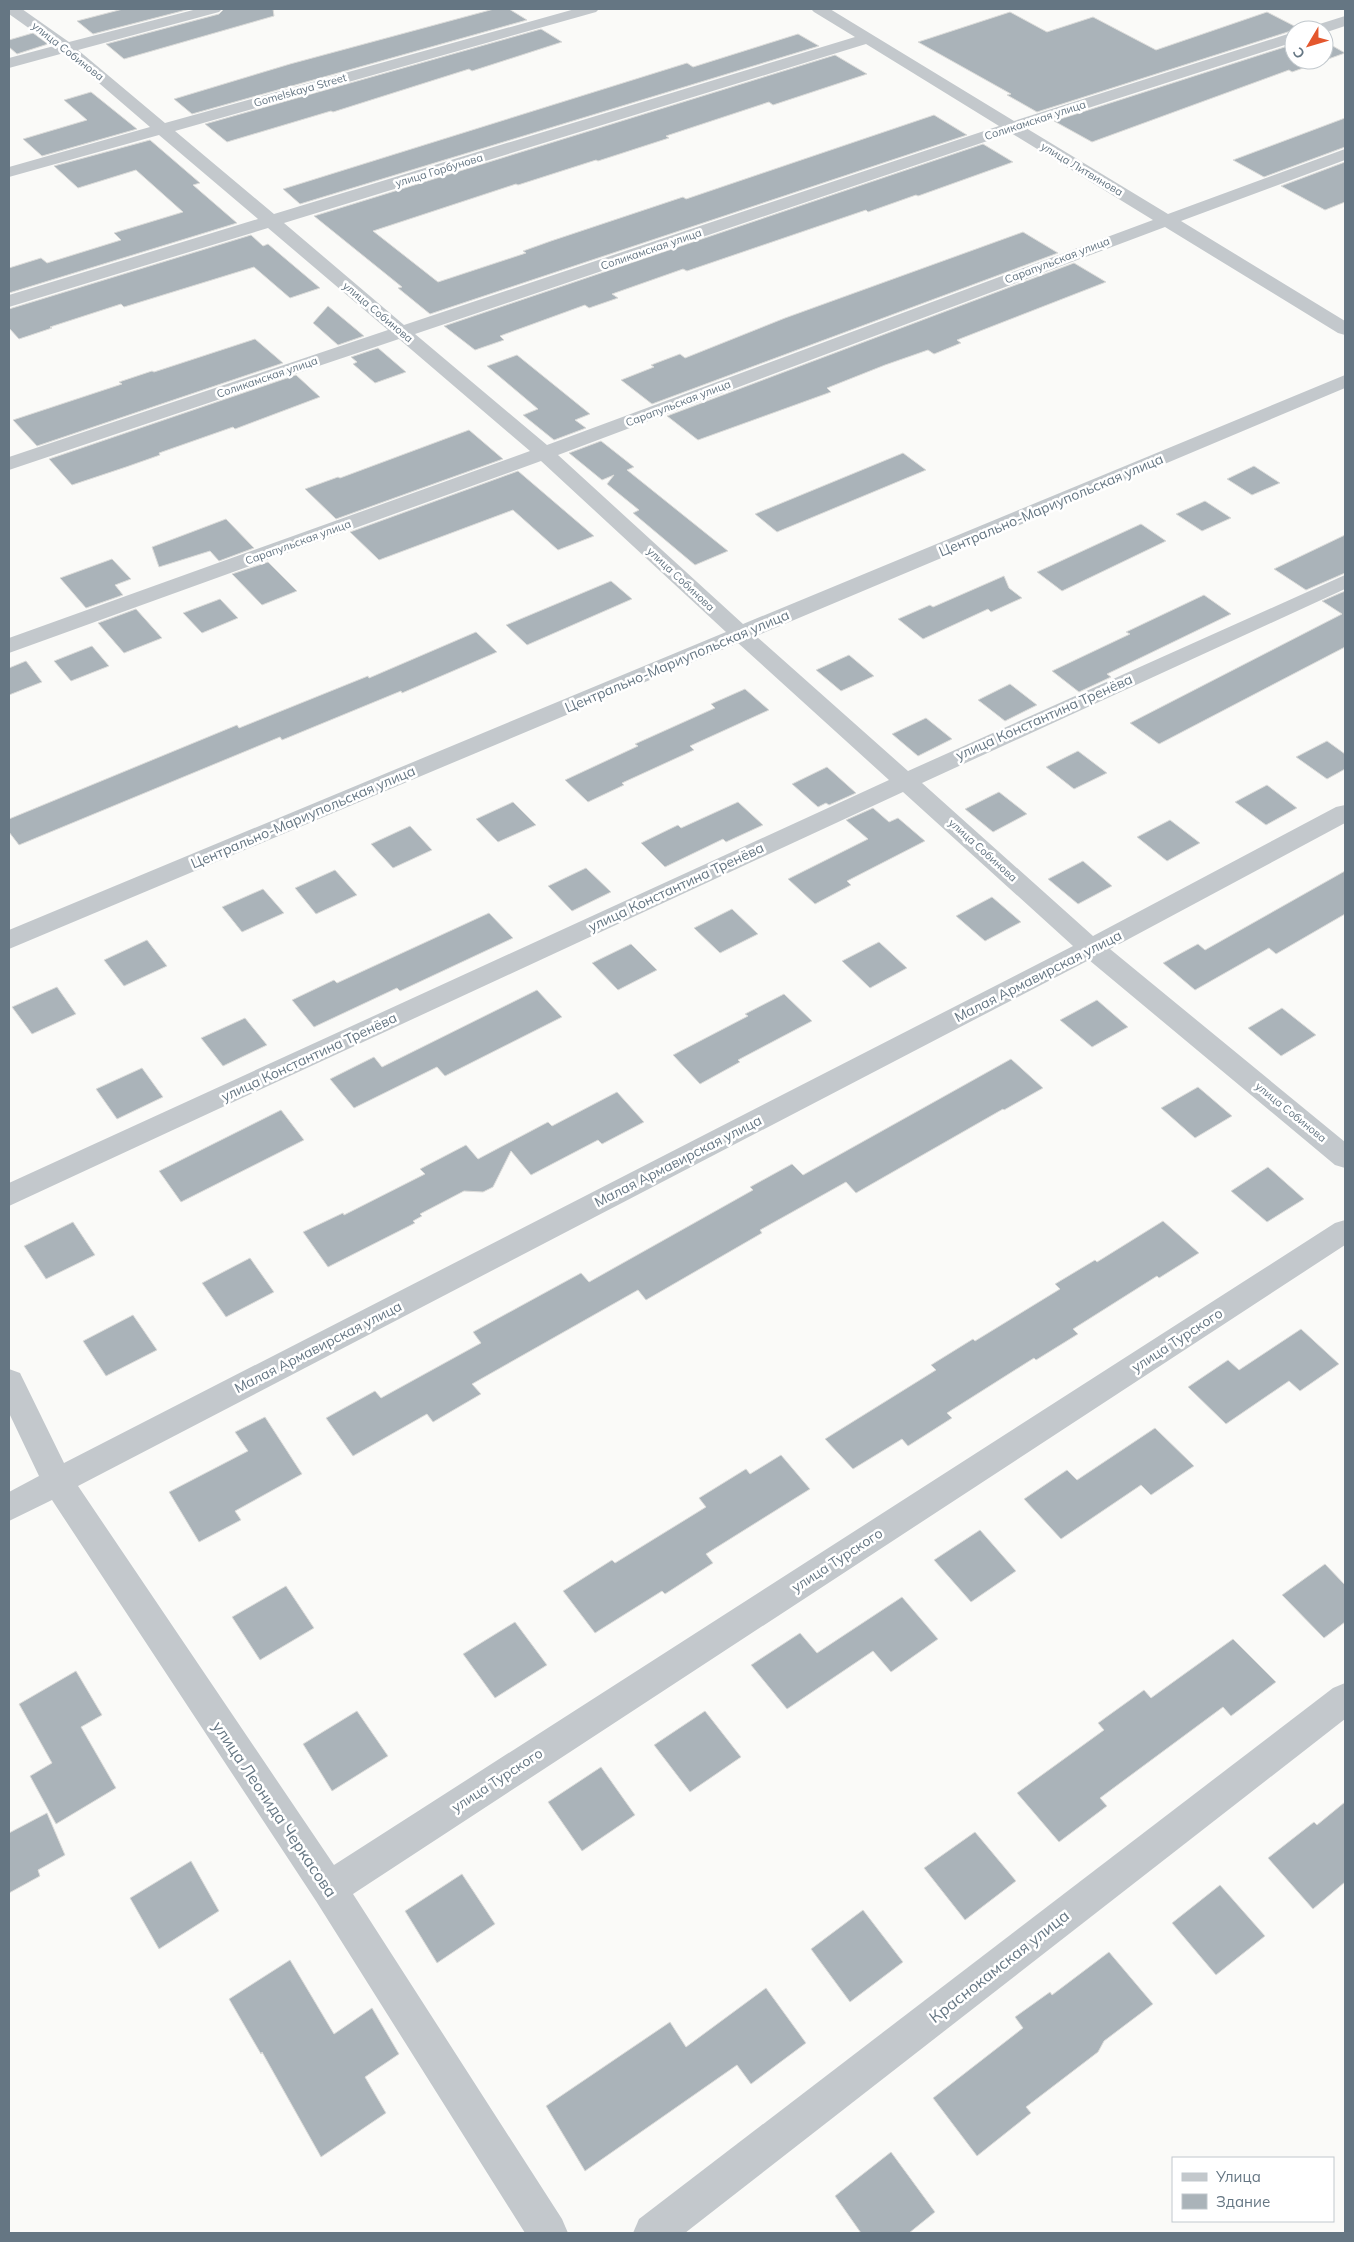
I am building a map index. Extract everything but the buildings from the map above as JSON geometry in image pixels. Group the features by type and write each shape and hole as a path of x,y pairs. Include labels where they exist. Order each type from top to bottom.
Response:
{"street":[{"name":"улица Собинова","path":"12,9 67,48 544,453 741,634 906,780 1091,948 1345,1157"},
{"path":"9,63 214,9"},
{"name":"Gomelskaya Street","path":"9,172 590,9"},
{"name":"улица Литвинова","path":"819,9 1345,329"},
{"name":"улица Горбунова","path":"9,301 869,38"},
{"name":"Соликамская улица","path":"9,464 1012,128 1284,40"},
{"name":"Сарапульская улица","path":"9,646 544,453 1345,154"},
{"name":"Центрально-Мариупольская улица","path":"9,940 1345,382"},
{"name":"улица Константина Тренёва","path":"9,1196 906,780 1345,581"},
{"name":"Малая Армавирская улица","path":"9,1507 1091,948 1345,813"},
{"name":"улица Турского","path":"328,1889 1345,1231"},
{"name":"улица Леонида Черкасова","path":"9,1382 57,1481 328,1889 548,2233"},
{"name":"Краснокамская улица","path":"653,2233 1345,1699"}]}
